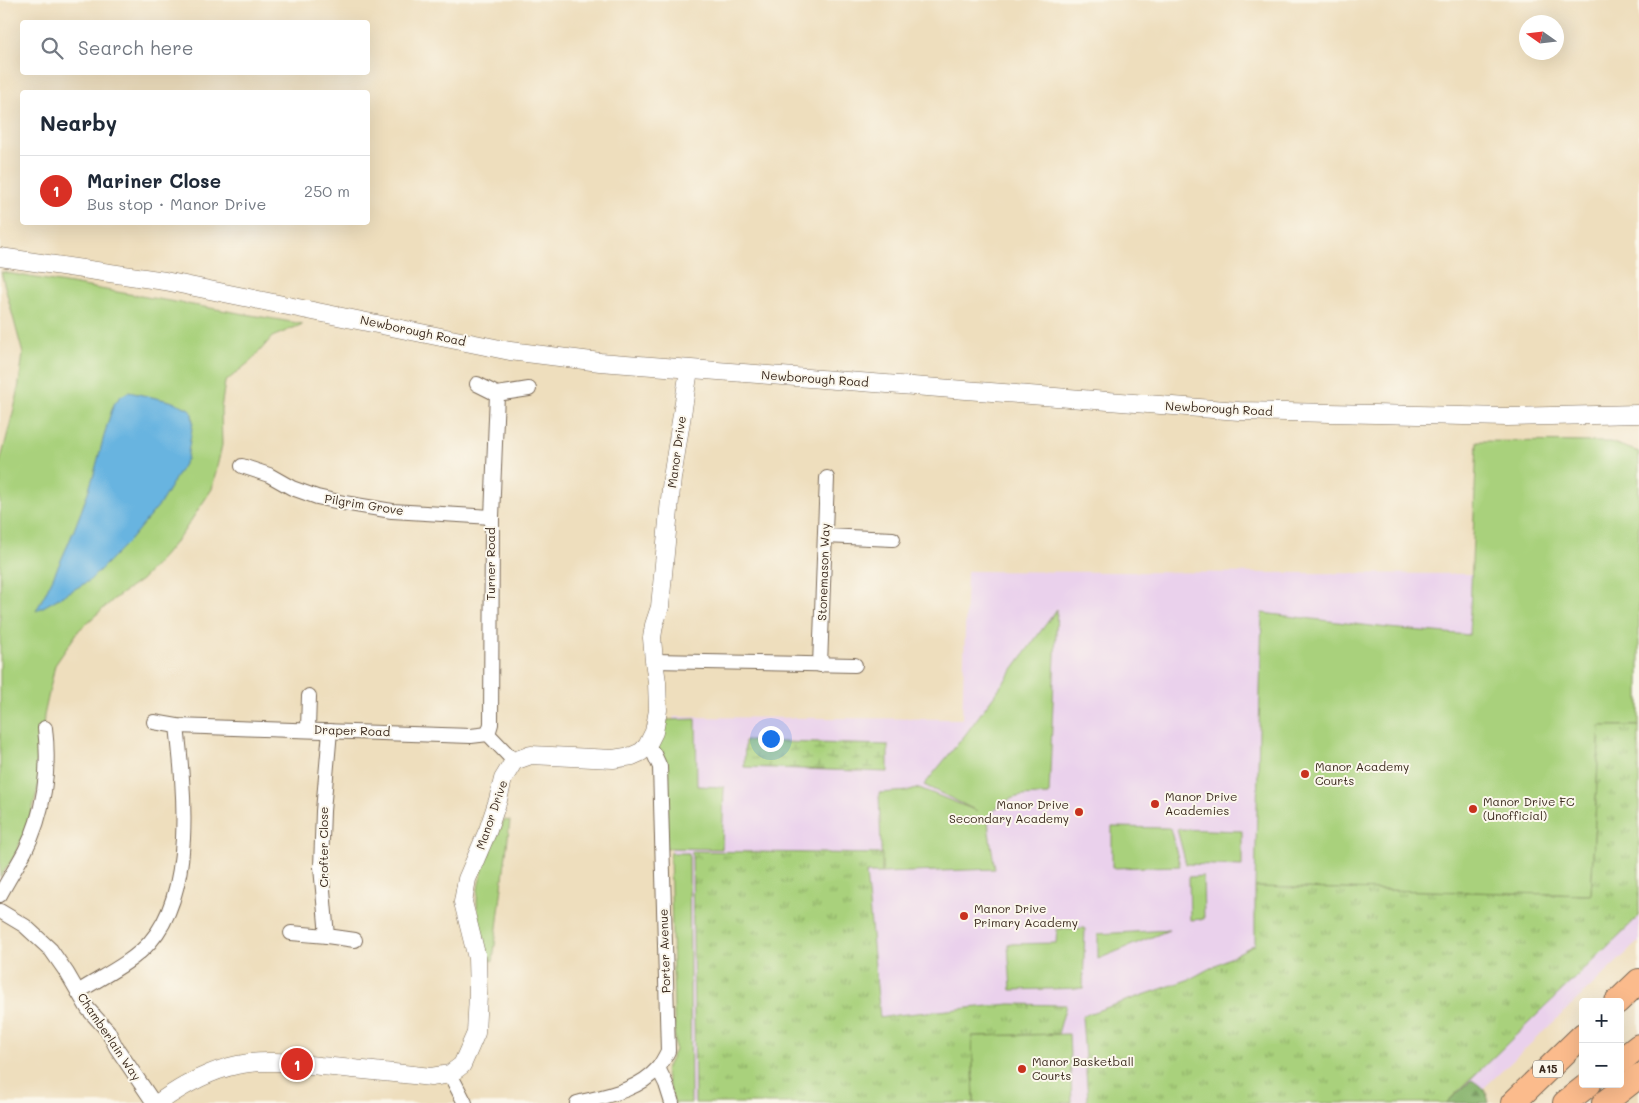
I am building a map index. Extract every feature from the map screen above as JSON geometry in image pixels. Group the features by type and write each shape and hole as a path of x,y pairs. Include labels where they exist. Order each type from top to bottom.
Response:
{"highway":[{"path":"1621,998 1639,981"},
{"name":"A15","path":"1513,1103 1579,1039"},
{"path":"1624,1058 1639,1046"},
{"path":"1604,1103 1639,1076"},
{"path":"1565,1103 1584,1088"}],"street":[{"name":"Newborough Road","path":"0,257 165,281 510,351 600,362 1240,412 1516,417 1639,414"},
{"name":"Manor Drive","path":"647,746 654,732 658,710 658,682 652,638 660,607 672,478 689,370"},
{"path":"477,384 497,394 528,389"},
{"name":"Turner Road","path":"488,734 491,724 492,516 497,394"},
{"name":"Pilgrim Grove","path":"242,466 269,475 292,488 317,497 344,503 392,511 492,516"},
{"name":"Stonemason Way","path":"820,665 827,478"},
{"path":"825,536 893,539"},
{"path":"654,661 855,665"},
{"path":"308,729 309,696"},
{"name":"Draper Road","path":"154,722 177,726 471,736 488,734"},
{"path":"78,992 137,954 150,942 160,928 173,897 181,865 184,834 177,726"},
{"path":"0,895 25,851 43,801 47,749 45,728"},
{"name":"Crofter Close","path":"327,936 321,867 323,811 330,731"},
{"path":"488,734 514,761 531,755 613,759 632,756 641,752 647,746"},
{"name":"Porter Avenue","path":"577,1103 622,1092 645,1079 658,1068 668,1051 660,767 654,754 647,746"},
{"name":"Manor Drive","path":"450,1074 462,1066 476,1033 477,958 463,902 467,879 488,830 503,779 514,761"},
{"name":"Chamberlain Way","path":"0,911 25,926 51,950 88,1009 108,1031 116,1047 154,1103"},
{"path":"292,933 355,940"},
{"path":"158,1103 173,1092 209,1073 252,1062 280,1062 431,1077 450,1074 465,1103"},
{"path":"658,1068 672,1103"}],"shaded area":[{"name":"Manor Drive Academies","path":"967,571 1472,574 1466,728 1639,726 1639,941 1468,1103 681,1103 671,841 659,749 674,717 962,719"}],"green space":[{"path":"1,272 303,324 272,337 252,360 225,382 221,409 222,445 212,489 182,534 163,557 141,580 114,599 79,630 55,665 44,716 38,788 30,819 14,857 0,877 0,463 17,397 23,354"},
{"path":"1477,441 1610,442 1639,452 1639,726 1600,726 1591,895 1255,887 1262,613 1388,628 1469,635"},
{"path":"1057,609 1049,795 1016,797 1003,803 988,816 995,869 882,873 879,793 910,791 919,788 977,811 924,785 965,735"},
{"path":"696,719 697,786 724,787 722,849 665,848 657,752 658,743 666,720"},
{"path":"1600,726 1639,726 1639,916 1446,1103 1085,1103 1088,1099 1082,1016 1190,979 1255,944 1255,887 1591,895"},
{"path":"745,741 888,745 888,772 744,767"},
{"path":"504,820 510,821 493,961 490,960 481,930 477,900 483,869"},
{"path":"1112,827 1170,828 1180,866 1112,868"},
{"path":"1177,829 1242,831 1242,866 1186,864"},
{"path":"692,851 882,854 882,873 866,873 880,1018 1010,1004 1066,1005 1058,1034 972,1036 974,1103 695,1103"},
{"path":"670,853 689,853 691,1103 674,1103 665,1071 675,1050"},
{"path":"1203,876 1204,919 1190,920 1189,877"},
{"path":"1085,928 1083,988 1011,990 1008,944 1056,943 1057,929"},
{"path":"1169,930 1098,959 1098,934"},
{"name":"Manor Basketball Courts","path":"1069,1034 1072,1103 974,1103 972,1036"},
{"path":"1472,1080 1484,1089 1489,1103 1446,1103"}],"water":[{"path":"129,392 170,401 189,409 193,422 187,459 160,504 129,541 89,581 36,611 60,562 81,512 114,404 121,396"}],"place":[{"name":"Manor Academy Courts","path":"1305,774"},
{"name":"Manor Drive Academies","path":"1155,804"},
{"name":"Manor Drive FC (Unofficial)","path":"1473,809"},
{"name":"Manor Drive Secondary Academy","path":"1079,812"},
{"name":"Manor Drive Primary Academy","path":"964,916"},
{"name":"Mariner Close","path":"297,1064"},
{"name":"Manor Basketball Courts","path":"1022,1069"}]}
